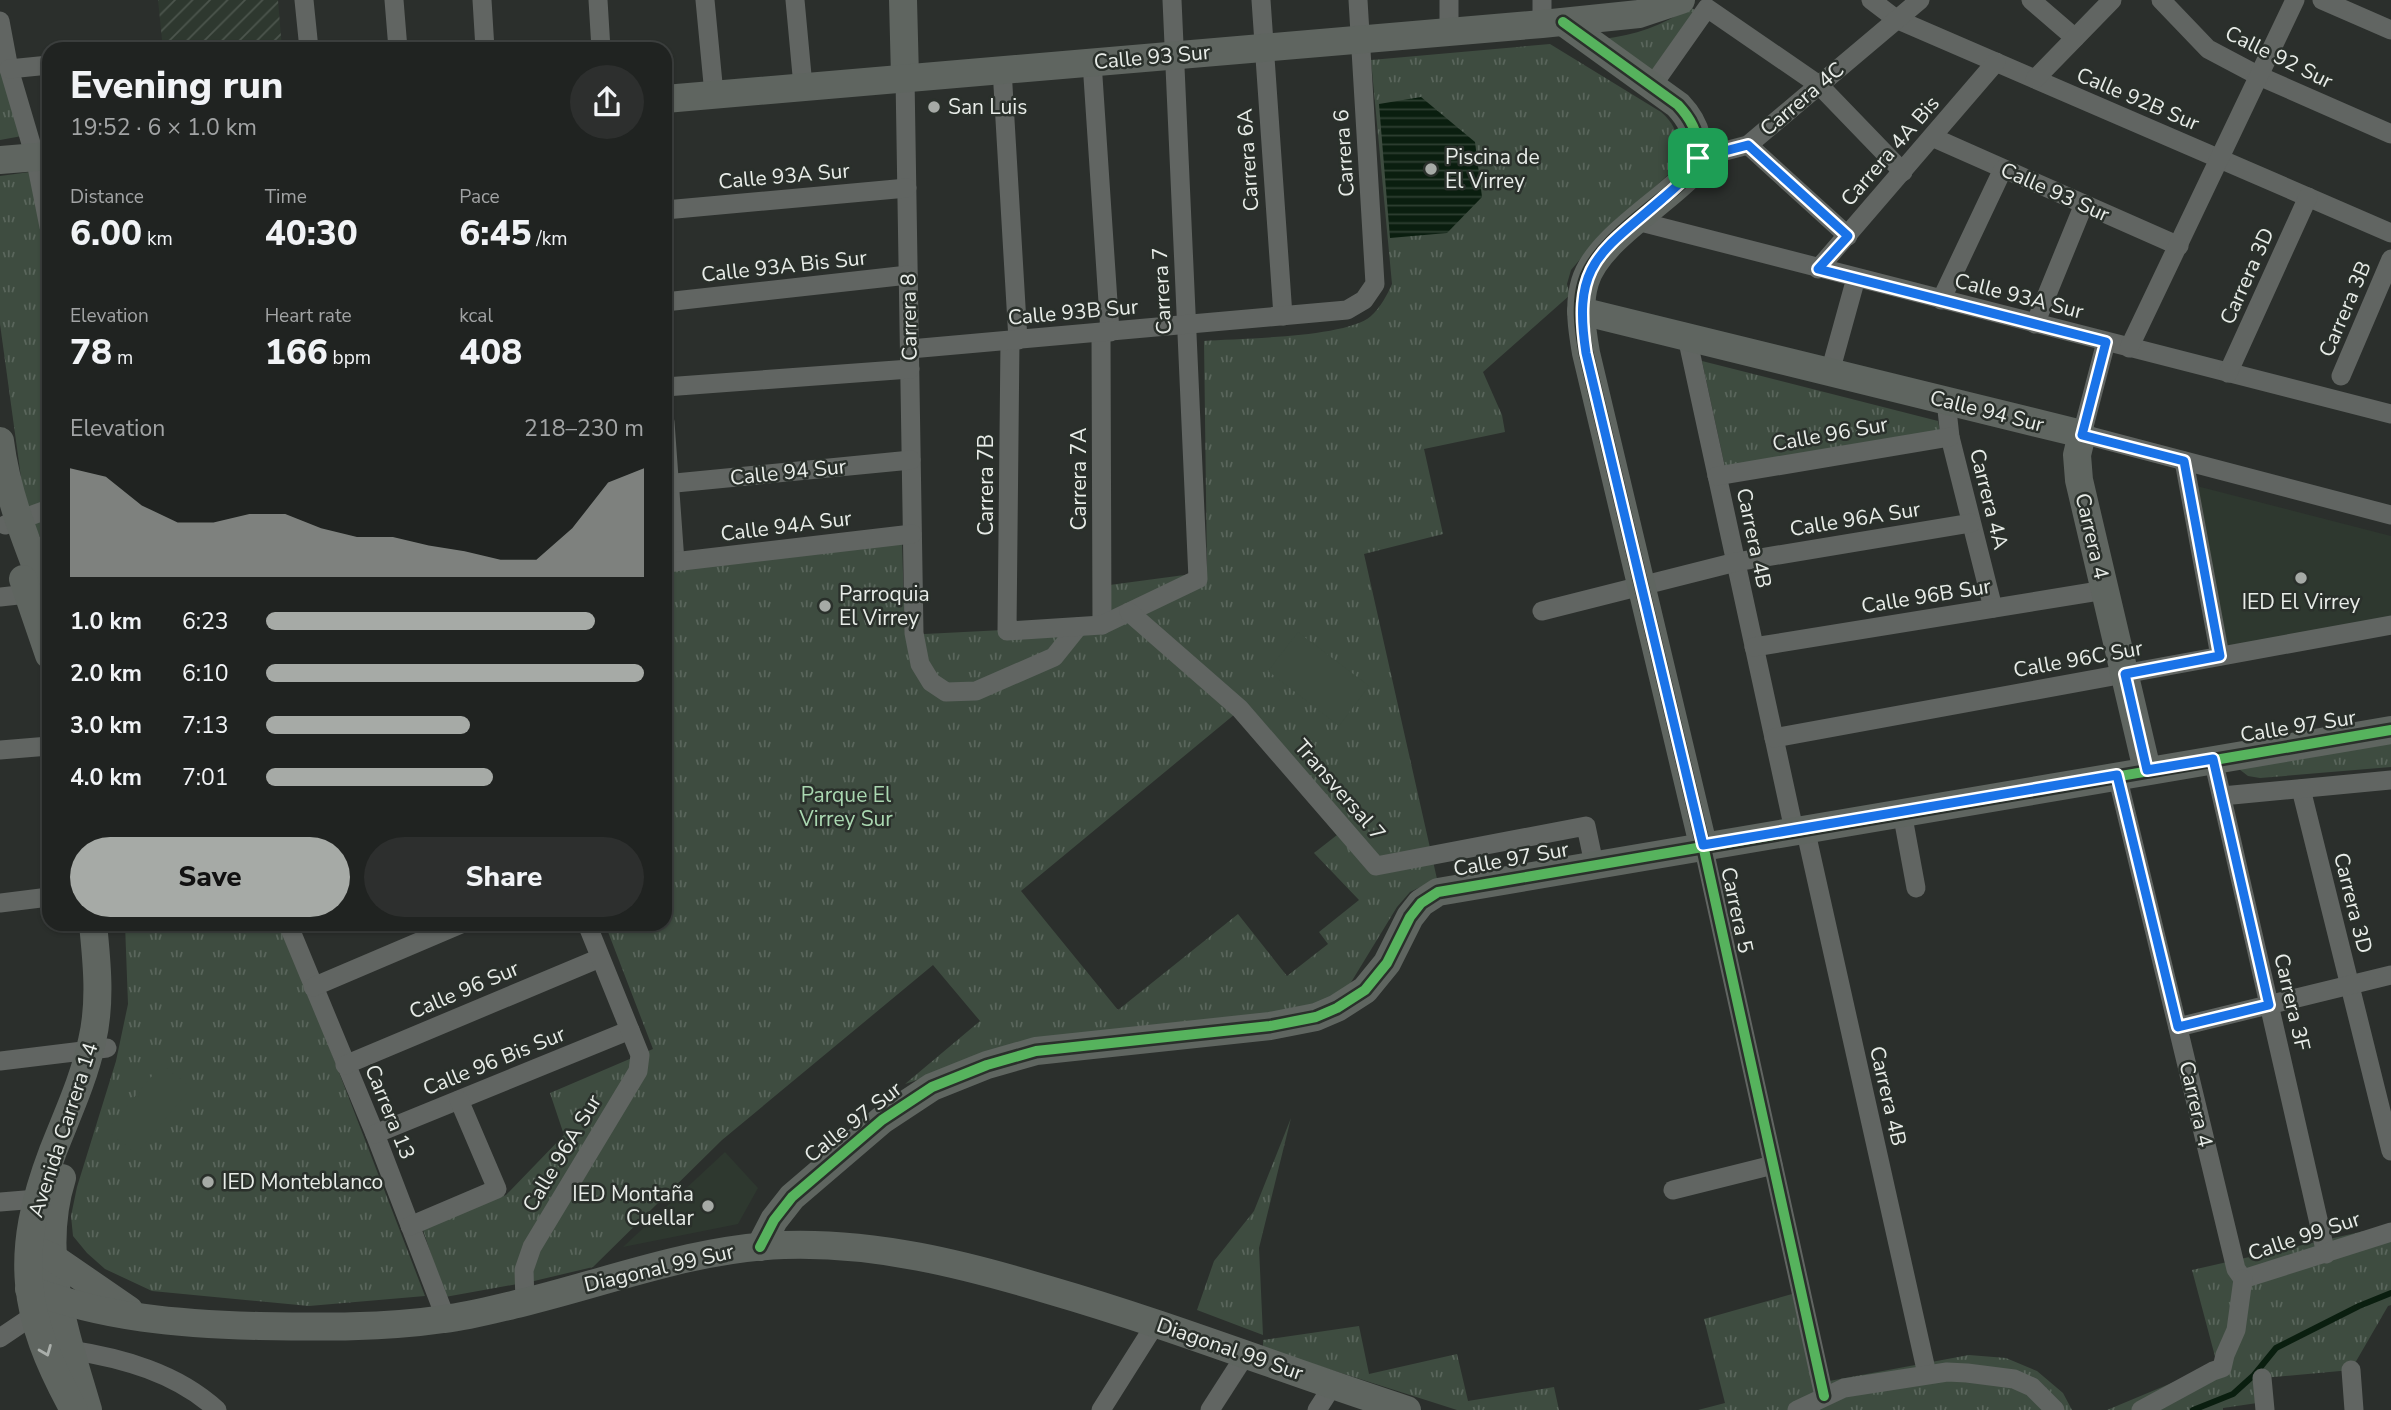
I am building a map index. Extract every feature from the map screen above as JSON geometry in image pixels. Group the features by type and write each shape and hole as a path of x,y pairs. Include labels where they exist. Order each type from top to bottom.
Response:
{"street":[{"path":"304,0 308,42"},
{"path":"394,0 397,42"},
{"path":"482,0 485,42"},
{"path":"598,0 601,42"},
{"path":"705,0 714,94"},
{"path":"795,0 803,86"},
{"name":"Carrera 8","path":"903,0 914,634 920,664 931,682 946,692 976,691 1054,657 1077,627"},
{"name":"Carrera 7","path":"1129,612 1198,579 1172,0"},
{"name":"Carrera 6A","path":"1261,0 1283,316"},
{"name":"Carrera 6","path":"1358,0 1375,284 1364,300"},
{"path":"1449,0 1449,33"},
{"name":"Calle 92B Sur","path":"1871,0 1896,19 2391,233"},
{"name":"Carrera 4C","path":"1698,158 1748,145 1920,0"},
{"path":"2031,0 2075,38"},
{"path":"2035,79 2112,0"},
{"name":"Calle 92 Sur","path":"2161,0 2208,49 2259,76 2391,134"},
{"path":"2130,348 2295,0"},
{"path":"2322,0 2391,30"},
{"path":"1639,7 1694,4 1819,85 1903,172"},
{"path":"1652,86 1694,4"},
{"name":"Calle 93 Sur","path":"672,98 1449,33 1549,15 1639,7"},
{"path":"1549,15 1678,105 1691,119 1697,134 1698,158 1684,180 1604,251 1590,269 1585,282 1581,311"},
{"path":"0,22 9,69 42,156 0,160"},
{"name":"Carrera 7A","path":"1092,62 1105,332 1102,625"},
{"name":"Carrera 4A Bis","path":"1818,269 1996,62"},
{"path":"9,69 42,66"},
{"name":"Carrera 7B","path":"1002,69 1014,340 1007,631 1077,627"},
{"name":"Calle 93 Sur","path":"1932,137 2179,246"},
{"path":"1748,145 1848,236"},
{"path":"1941,300 2003,169"},
{"name":"Calle 93A Sur","path":"672,209 907,188"},
{"name":"Carrera 3D","path":"2228,373 2308,197"},
{"path":"2035,324 2084,204"},
{"name":"Calle 93A Sur","path":"1637,221 2391,414"},
{"name":"Carrera 3B","path":"2342,376 2391,260"},
{"name":"Calle 93A Bis Sur","path":"672,301 908,275"},
{"path":"1830,372 1856,278"},
{"name":"Calle 93B Sur","path":"672,386 910,359 1014,340 1347,310 1364,300"},
{"name":"Calle 94 Sur","path":"1581,311 2082,435 2391,515"},
{"name":"Carrera 5","path":"1581,311 1586,353 1703,845 1824,1396"},
{"name":"Carrera 4B","path":"1687,337 1774,738 1800,829 1927,1374"},
{"name":"Carrera 4","path":"2106,342 2082,435 2077,467 2147,770"},
{"name":"Carrera 4A","path":"1946,401 1950,437 1993,608"},
{"name":"Calle 96 Sur","path":"1717,476 1950,437"},
{"path":"0,441 8,517 41,596 0,597"},
{"name":"Calle 94 Sur","path":"672,484 911,460"},
{"path":"2184,461 2220,656"},
{"path":"8,517 42,510"},
{"name":"Calle 96A Sur","path":"1542,611 1736,562 1971,523"},
{"name":"Calle 94A Sur","path":"672,562 912,534"},
{"name":"Calle 96B Sur","path":"1754,647 2105,590"},
{"path":"1077,627 1102,625 1129,612"},
{"name":"Transversal 7","path":"1129,612 1240,709 1376,866 1586,826 1594,864"},
{"name":"Calle 96C Sur","path":"1774,738 2391,625"},
{"name":"Calle 97 Sur","path":"760,1247 774,1220 792,1197 882,1120 932,1087 987,1065 1036,1051 1270,1026 1316,1017 1366,990 1387,963 1410,917 1430,896 1448,889 2391,730"},
{"path":"0,750 42,747"},
{"name":"Carrera 3F","path":"2213,759 2326,1254"},
{"name":"Carrera 4","path":"2117,775 2240,1274"},
{"path":"2222,796 2391,780"},
{"name":"Carrera 3D","path":"2301,789 2390,1142"},
{"path":"1902,812 1916,888"},
{"path":"0,903 42,898"},
{"name":"Avenida Carrera 14","path":"39,1254 99,1049 93,931"},
{"name":"Avenida Carrera 14","path":"74,1410 58,1380 40,1301 37,1199 114,1008 112,931"},
{"name":"Carrera 13","path":"291,931 375,1134 446,1319"},
{"path":"313,987 445,931"},
{"name":"Calle 96A Sur","path":"524,1302 524,1270 533,1247 638,1071 640,1055 590,931"},
{"name":"Calle 96 Sur","path":"345,1065 600,958"},
{"path":"2178,1027 2391,975"},
{"name":"Calle 96 Bis Sur","path":"375,1134 630,1030"},
{"path":"0,1061 99,1049"},
{"name":"Calle 96A Sur","path":"411,1226 497,1189 459,1100"},
{"path":"1673,1190 1773,1165"},
{"path":"0,1202 37,1199"},
{"name":"Calle 99 Sur","path":"2240,1274 2326,1254 2391,1232"},
{"name":"Diagonal 99 Sur","path":"40,1301 144,1318 217,1325 319,1327 408,1323 446,1319 524,1302 643,1269 726,1251 760,1247 841,1246 915,1255 1018,1280 1156,1323 1407,1410"},
{"name":"Diagonal 99 Sur","path":"39,1254 144,1318"},
{"path":"2146,1409 2222,1368 2236,1330 2240,1274"},
{"path":"0,1338 40,1301"},
{"name":"Avenida Carrera 14","path":"40,1301 70,1350 88,1410"},
{"path":"1101,1410 1156,1323"},
{"path":"70,1350 125,1360 184,1386 217,1410"},
{"path":"1210,1410 1246,1354"},
{"path":"2351,1370 2354,1410"},
{"path":"1797,1410 1844,1388 1927,1374 1967,1373 2014,1380 2032,1387 2055,1410"},
{"path":"2262,1378 2265,1410"},
{"path":"1317,1410 1334,1385"}],"shaded area":[{"path":"158,0 278,0 281,42 162,42"},
{"name":"Piscina de El Virrey","path":"1421,97 1475,142 1482,197 1447,233 1390,238 1379,104"},
{"name":"IED El Virrey","path":"2189,484 2391,536 2391,621 2226,648"},
{"name":"IED Montaña Cuellar","path":"725,1152 758,1188 738,1224 623,1247"}],"green space":[{"path":"1690,7 1698,12 1652,74 1603,39 1648,29"},
{"name":"Parque El Virrey Sur","path":"1550,44 1661,112 1673,125 1678,148 1671,172 1592,245 1571,270 1567,284 1570,295 1483,372 1502,415 1505,432 1424,449 1443,534 1364,554 1437,879 1410,892 1397,907 1350,984 1332,998 1283,1015 973,1062 905,1084 980,1021 933,965 722,1140 593,1267 445,1297 422,1227 506,1195 564,1135 550,1093 653,1049 608,931 672,931 672,566 902,543 905,635 1102,625 1102,586 1207,572 1204,341 1267,338 1340,329 1371,316 1386,297 1392,284 1371,60","holes":["1235,714 1337,835 1314,853 1359,900 1319,932 1328,944 1287,976 1238,914 1118,1010 1021,891"]},
{"path":"0,47 22,136 0,140"},
{"path":"30,172 42,219 42,541 23,492 0,324 0,176"},
{"path":"1702,361 1938,421 1940,431 1725,467"},
{"path":"1298,632 1369,686 1339,726 1268,671"},
{"path":"2391,741 2391,767 2260,778 2248,776 2235,766"},
{"path":"125,931 285,931 425,1296 309,1306 152,1291 105,1269 87,1253 73,1236 71,1216 77,1187 116,1061 128,1004"},
{"path":"162,1064 191,1088 136,1154 107,1130"},
{"path":"1291,1118 1259,1248 1263,1335 1197,1310 1214,1261 1254,1211"},
{"path":"2391,1225 2391,1305 2351,1370 2263,1378 2264,1402 2223,1410 2107,1410 2217,1364 2192,1270"},
{"path":"1792,1294 1813,1384 1969,1355 2006,1358 2037,1371 2063,1393 2072,1410 1698,1410 1725,1403 1704,1319"},
{"path":"1359,1326 1369,1374 1457,1354 1468,1401 1554,1387 1559,1410 1457,1410 1263,1348 1263,1340"}],"waterway":[{"path":"2193,1410 2233,1394 2254,1375 2276,1348 2391,1293"}],"cycle path":[{"path":"1563,22 1678,105 1694,129 1698,146 1691,173 1616,238 1592,267 1583,291 1582,326 1586,353 1703,845 1824,1396"},
{"path":"760,1247 774,1220 792,1197 882,1120 932,1087 987,1065 1036,1051 1270,1026 1316,1017 1337,1008 1365,990 1387,963 1410,917 1421,903 1438,892 2391,730"}],"place":[{"name":"San Luis","path":"934,107"},
{"name":"Piscina de El Virrey","path":"1431,169"},
{"name":"IED El Virrey","path":"2301,578"},
{"name":"Parroquia El Virrey","path":"825,606"},
{"name":"IED Monteblanco","path":"208,1182"},
{"name":"IED Montaña Cuellar","path":"708,1206"}],"route":[{"path":"1748,145 1848,236 1818,269 2106,342 2082,435 2184,461 2220,656 2125,674 2147,770 2213,759 2269,1005 2178,1027 2117,775 1703,845 1586,353 1581,311 1585,282 1597,259 1615,239 1691,173 1698,158 1748,145"}]}
